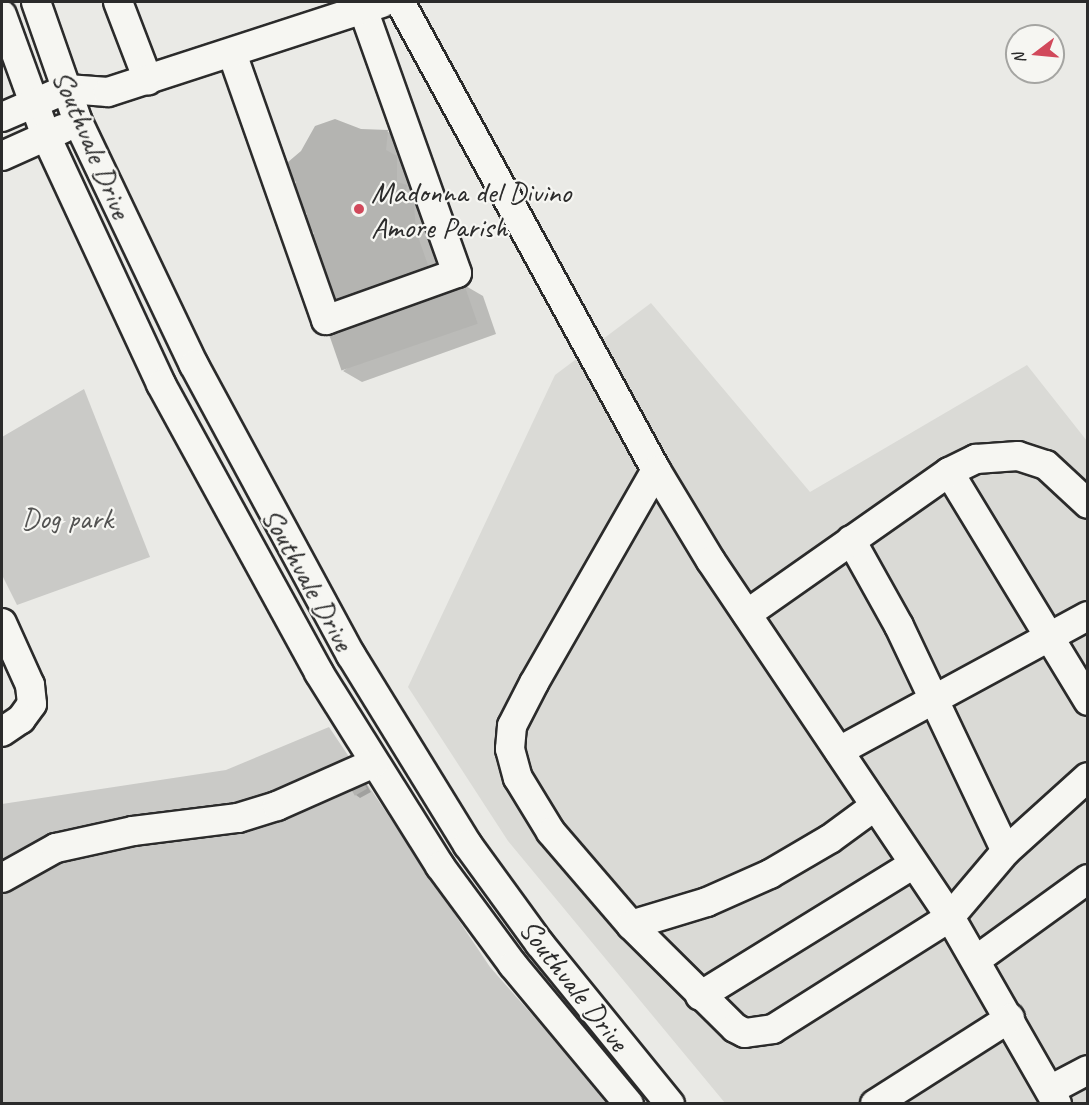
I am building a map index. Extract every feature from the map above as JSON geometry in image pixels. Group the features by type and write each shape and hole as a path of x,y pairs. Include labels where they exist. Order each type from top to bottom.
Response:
{"street":[{"name":"Southvale Drive","path":"36,2 78,122 247,469 404,745 468,845 540,944 670,1104"},
{"path":"118,2 148,80"},
{"path":"400,2 656,470 747,614 950,917 1010,1018 1053,1097 1088,1071"},
{"path":"2,117 67,89 108,92 375,5 457,273 326,320 232,53"},
{"name":"Southvale Drive","path":"2,15 32,103 46,136 161,384 209,477 374,763 440,866 513,965 629,1104"},
{"path":"2,156 78,122 108,92"},
{"path":"747,614 949,472 976,459 1018,456 1046,465 1088,504"},
{"path":"656,470 534,683 512,726 510,749 518,778 551,832 631,925 700,996 745,1033 773,1029 950,917 1006,851 1088,777"},
{"path":"949,472 1047,638 1088,701"},
{"path":"851,540 899,626 1006,851"},
{"path":"839,751 1088,616"},
{"path":"2,625 30,685 32,704 21,719 2,732"},
{"path":"2,878 56,848 133,831 238,818 277,806 374,763"},
{"path":"631,925 706,902 770,874 830,839 875,806"},
{"path":"700,996 914,864"},
{"path":"976,960 1088,879"},
{"path":"875,1104 1010,1018"}],"shaded area":[{"path":"651,303 810,492 1027,365 1087,441 1087,1103 725,1103 508,841 408,687 555,375"}],"green space":[{"name":"Dog park","path":"84,389 150,557 17,605 2,575 2,437"},
{"path":"329,727 490,967 610,1103 2,1104 2,804 226,770"}],"building":[{"name":"Madonna del Divino Amore Parish","path":"335,119 361,129 388,130 386,150 397,156 397,182 407,185 404,202 414,204 416,231 429,268 335,302 322,264 307,241 314,233 300,223 307,214 290,193 296,182 281,168 301,151 315,126"},
{"path":"464,284 478,324 342,371 328,331"},
{"path":"359,775 367,789 355,796 347,782"}],"place":[{"name":"Madonna del Divino Amore Parish","path":"359,209"}]}
